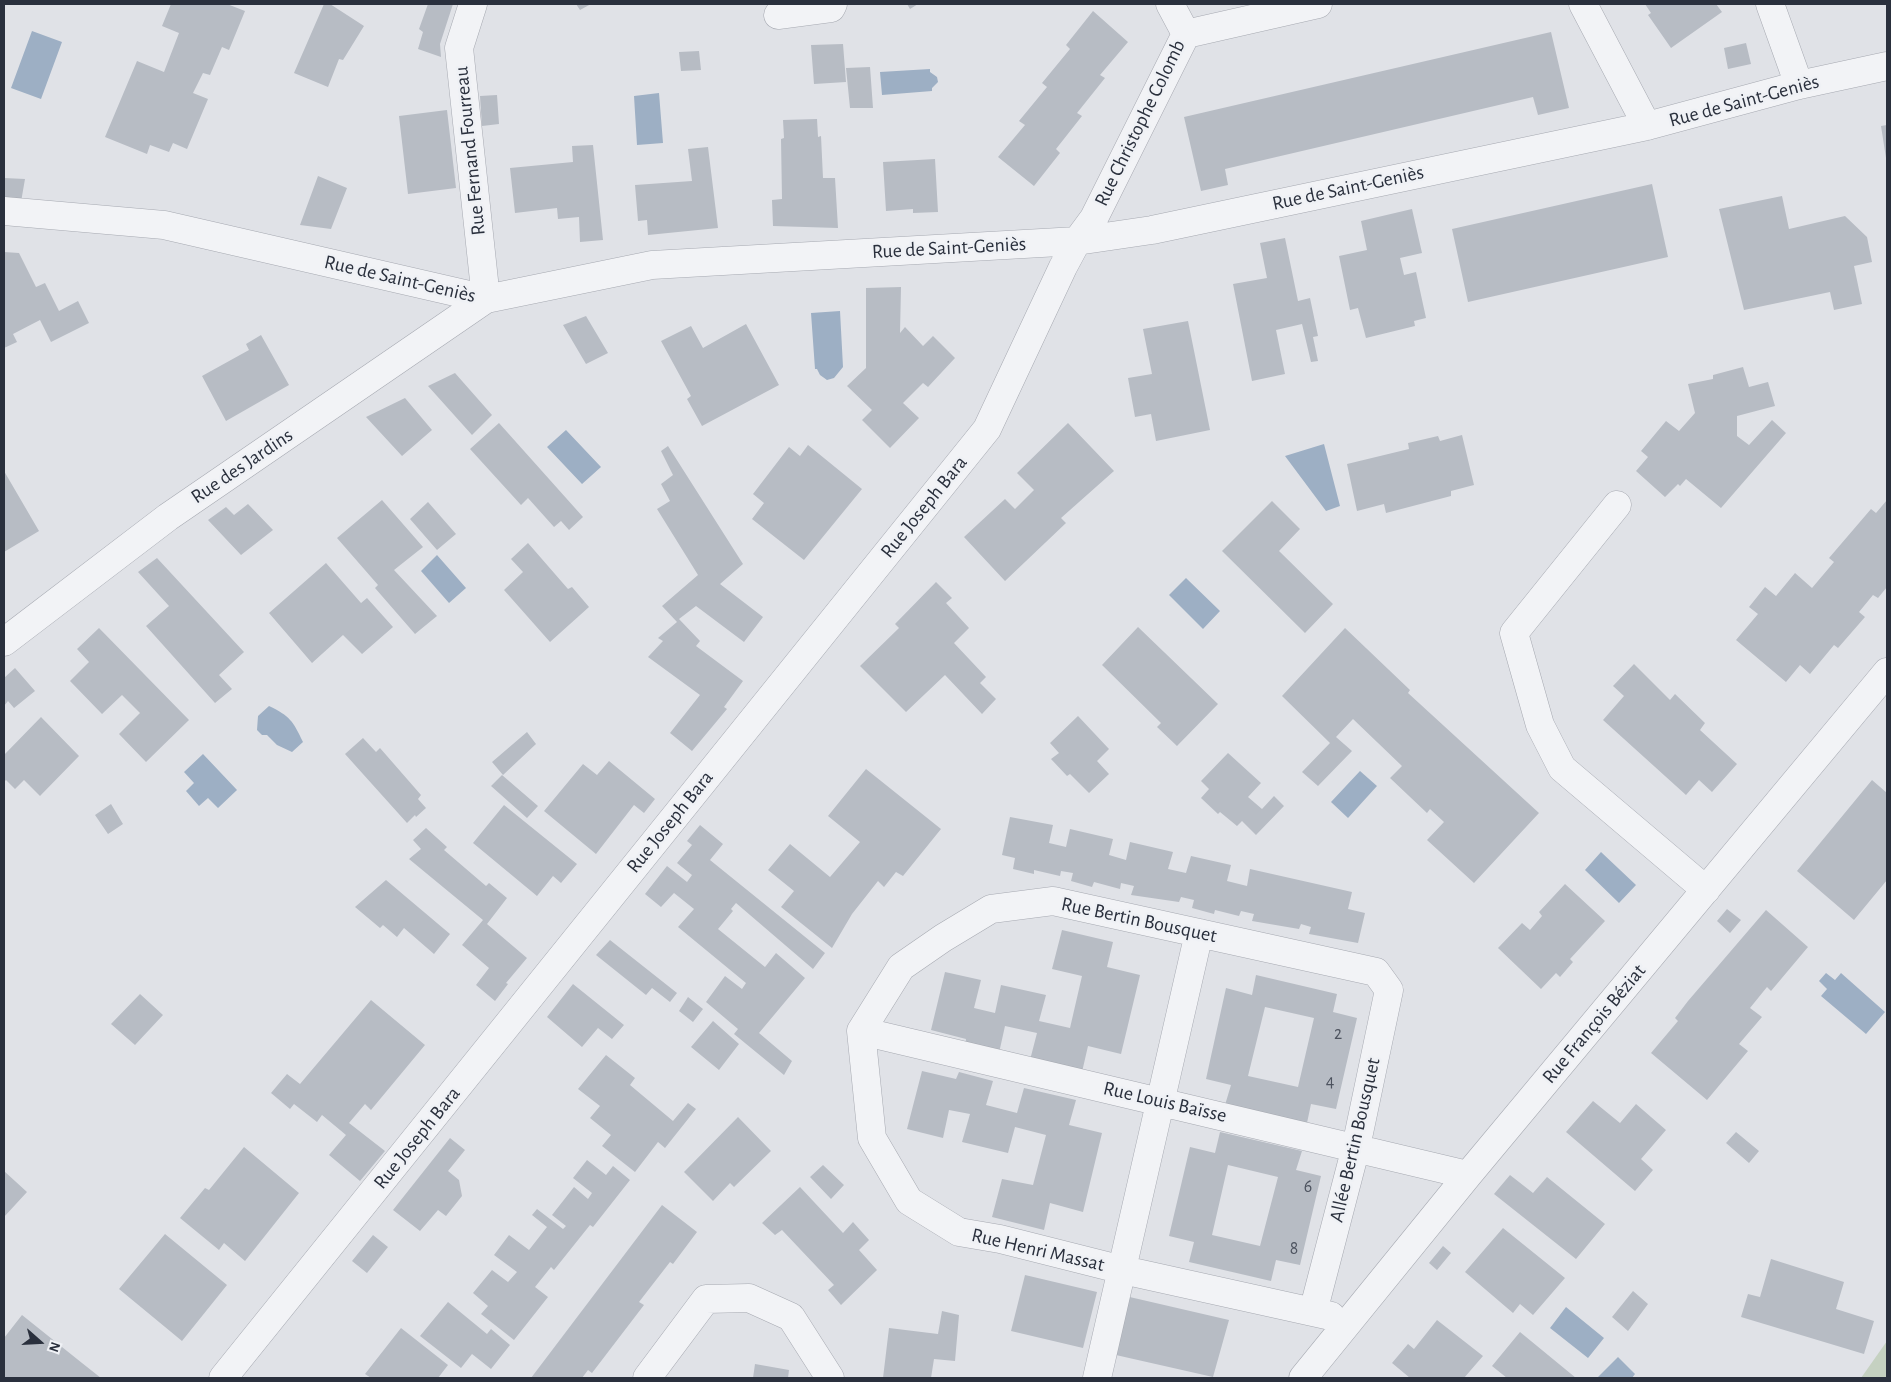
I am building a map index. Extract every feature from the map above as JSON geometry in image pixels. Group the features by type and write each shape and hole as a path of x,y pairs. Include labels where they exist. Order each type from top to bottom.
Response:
{"street":[{"name":"Rue Fernand Fourreau","path":"473,4 459,48 486,299"},
{"path":"778,15 831,8 834,4"},
{"name":"Rue Christophe Colomb","path":"1077,241 1094,218 1186,34 1170,4"},
{"path":"1186,34 1318,4"},
{"path":"1583,4 1647,126"},
{"path":"1770,4 1799,85"},
{"name":"Rue de Saint-Geniès","path":"4,211 164,225 486,299 652,264 1077,241 1152,230 1647,126 1799,85 1887,66"},
{"name":"Rue Joseph Bara","path":"223,1378 987,429 1077,241"},
{"name":"Rue des Jardins","path":"4,642 168,517 486,299"},
{"path":"1617,505 1514,633 1540,725 1562,768 1706,890"},
{"name":"Rue François Béziat","path":"1303,1378 1468,1175 1887,672"},
{"name":"Rue Bertin Bousquet","path":"862,1031 901,967 991,908 1053,901 1376,972"},
{"path":"1097,1378 1199,933"},
{"name":"Allée Bertin Bousquet","path":"1313,1312 1356,1147 1388,990 1376,972"},
{"name":"Rue Louis Baïsse","path":"862,1031 1468,1175"},
{"name":"Rue Henri Massat","path":"862,1031 872,1138 908,1201 959,1232 1352,1320"},
{"path":"648,1378 706,1299 749,1298 791,1317 830,1378"}],"green space":[{"path":"1887,1341 1887,1378 1861,1378"}],"water":[{"path":"32,31 62,42 41,99 11,88"},
{"path":"930,69 930,72 937,77 938,82 932,88 932,91 882,95 880,72"},
{"path":"659,93 663,143 637,145 634,96"},
{"path":"840,311 843,367 834,378 827,380 815,369 811,313"},
{"path":"566,430 601,467 582,484 547,447"},
{"path":"1324,444 1340,506 1326,511 1285,456"},
{"path":"437,555 466,588 449,603 421,571"},
{"path":"1186,578 1220,611 1203,629 1169,595"},
{"path":"269,706 286,716 300,735 303,742 292,752 277,745 267,735 262,735 257,730 258,716"},
{"path":"203,754 237,790 218,808 208,798 199,806 186,791 194,783 184,772"},
{"path":"1360,771 1377,786 1348,818 1331,802"},
{"path":"1601,852 1636,885 1619,903 1585,870"},
{"path":"1826,973 1835,980 1841,973 1885,1012 1866,1034 1821,996 1827,989 1819,981"},
{"path":"1566,1307 1604,1338 1588,1358 1550,1328"},
{"path":"1618,1357 1635,1374 1632,1378 1597,1378"}],"building":[{"path":"171,4 227,4 245,11 229,50 222,47 210,75 203,73 193,93 208,99 187,149 173,143 169,152 150,145 147,154 105,137 137,61 164,72 179,33 162,26"},
{"path":"324,4 330,4 364,26 343,60 339,59 328,87 294,73"},
{"path":"428,4 453,4 440,44 441,57 418,49 423,32 419,29"},
{"path":"576,4 591,4 580,10"},
{"path":"907,4 918,4 910,9"},
{"path":"1645,4 1716,4 1722,12 1671,48 1648,15 1651,13"},
{"path":"1093,11 1128,42 1100,75 1105,78 1077,113 1082,116 1056,149 1060,153 1034,186 998,157 1025,125 1019,121 1047,87 1042,83 1070,49 1066,45"},
{"path":"1551,32 1569,108 1538,115 1533,97 1225,169 1228,185 1201,191 1184,117"},
{"path":"1746,43 1751,64 1728,69 1724,48"},
{"path":"843,44 846,82 814,84 811,45"},
{"path":"699,51 701,70 681,71 679,52"},
{"path":"870,67 873,108 850,108 846,68"},
{"path":"497,95 499,124 482,126 480,96"},
{"path":"447,110 456,188 408,194 399,116"},
{"path":"817,119 818,137 821,136 823,178 835,178 838,228 773,226 772,200 782,199 781,139 784,138 783,120"},
{"path":"1887,125 1887,158 1886,158 1881,126"},
{"path":"593,145 603,240 580,242 579,217 558,219 557,208 515,213 510,168 573,162 572,146"},
{"path":"708,147 718,228 648,235 647,220 638,221 635,185 692,181 688,149"},
{"path":"935,159 938,212 913,213 913,209 886,211 883,162"},
{"path":"318,176 347,188 331,229 300,225"},
{"path":"4,178 25,179 21,202 4,201"},
{"path":"1652,184 1668,257 1468,302 1452,229"},
{"path":"1782,196 1789,229 1845,216 1867,237 1872,262 1854,266 1862,304 1834,310 1830,292 1744,310 1719,209"},
{"path":"1412,209 1422,253 1400,258 1404,275 1416,272 1426,318 1414,321 1415,326 1366,338 1358,308 1350,310 1339,256 1367,250 1361,221"},
{"path":"1285,238 1298,301 1310,298 1318,336 1313,337 1318,361 1311,362 1302,324 1276,330 1285,374 1252,381 1233,284 1267,278 1260,243"},
{"path":"4,252 19,253 36,287 45,283 59,311 78,301 89,323 51,342 40,320 13,334 17,342 4,348"},
{"path":"901,287 900,333 905,327 923,346 933,336 955,358 928,387 923,383 903,403 919,418 890,448 862,420 872,410 847,386 866,368 866,288"},
{"path":"586,316 608,353 586,364 563,325"},
{"path":"1188,321 1210,430 1156,441 1151,414 1135,417 1128,378 1152,374 1143,329"},
{"path":"746,324 779,385 702,426 687,399 691,396 661,341 691,326 703,348"},
{"path":"261,335 289,385 226,421 202,376 249,350 246,344"},
{"path":"1743,367 1749,387 1768,382 1775,406 1737,416 1737,436 1749,445 1772,420 1786,433 1721,508 1686,479 1665,497 1636,471 1648,457 1641,451 1666,421 1679,431 1695,413 1688,384 1713,379 1713,375"},
{"path":"455,373 492,415 472,435 428,386"},
{"path":"405,398 432,430 402,456 366,417"},
{"path":"499,423 583,517 569,530 561,521 554,527 528,498 521,505 470,449"},
{"path":"1068,423 1114,471 1061,518 1066,523 1005,581 964,537 1005,499 1015,509 1034,490 1017,473"},
{"path":"1462,435 1474,485 1451,491 1451,496 1386,513 1384,504 1357,511 1347,464 1409,449 1408,443 1438,436 1440,441"},
{"path":"808,445 862,489 804,560 752,519 764,503 753,494 789,447 800,456"},
{"path":"668,446 743,564 720,584 763,617 744,642 696,606 679,619 700,641 696,646 743,681 724,707 727,709 692,751 670,733 700,695 648,657 663,641 658,638 677,622 662,606 698,575 657,509 670,501 661,484 673,475 661,451"},
{"path":"4,471 39,531 4,552"},
{"path":"382,500 423,547 394,570 437,616 415,634 375,588 378,585 337,538"},
{"path":"1887,500 1887,587 1878,598 1873,595 1859,612 1865,617 1838,648 1834,645 1810,674 1800,665 1786,682 1736,640 1758,614 1749,607 1765,587 1776,596 1795,573 1812,588 1834,562 1829,558 1871,509 1876,513"},
{"path":"1272,501 1300,529 1279,551 1333,604 1305,633 1222,551"},
{"path":"428,502 456,534 437,550 410,519"},
{"path":"248,504 273,530 241,555 208,520 226,507 234,515"},
{"path":"528,543 568,589 572,587 589,607 550,642 504,590 523,572 511,559"},
{"path":"157,558 244,652 219,675 232,689 215,703 146,626 169,606 138,572"},
{"path":"326,563 361,603 367,598 393,627 362,654 343,635 312,663 269,613"},
{"path":"936,582 952,598 946,603 969,628 954,643 986,677 980,683 996,699 982,714 945,675 906,712 860,666 899,628 895,624"},
{"path":"1138,627 1218,704 1177,746 1157,727 1161,723 1102,665"},
{"path":"99,628 189,720 146,762 119,734 140,713 122,695 102,714 70,681 89,662 77,649"},
{"path":"1345,628 1410,690 1408,693 1539,813 1474,883 1427,840 1444,822 1430,809 1427,813 1390,778 1402,766 1353,719 1336,737 1352,751 1318,786 1302,772 1330,743 1282,696"},
{"path":"1634,664 1670,700 1675,694 1705,723 1700,730 1737,764 1712,792 1699,780 1686,795 1603,720 1624,696 1613,686"},
{"path":"15,668 35,691 14,708 8,701 4,706 4,678"},
{"path":"1078,716 1109,749 1097,761 1109,774 1089,793 1070,774 1067,776 1051,759 1059,753 1050,743"},
{"path":"41,717 79,756 40,796 24,780 15,789 6,780 4,782 4,755"},
{"path":"527,732 536,744 503,775 492,762"},
{"path":"363,738 376,752 380,748 421,795 418,799 426,808 407,823 345,754"},
{"path":"1228,753 1261,783 1248,797 1262,809 1274,796 1284,806 1256,835 1242,821 1237,826 1220,812 1218,814 1201,798 1209,789 1201,781"},
{"path":"609,761 655,799 644,813 634,805 596,854 544,811 583,764 597,775"},
{"path":"866,769 941,829 903,876 896,872 884,887 878,881 852,914 832,948 781,907 794,891 768,870 790,844 830,877 860,842 828,816"},
{"path":"502,775 538,806 527,818 491,786"},
{"path":"1872,780 1887,793 1887,880 1854,920 1797,871"},
{"path":"111,804 123,824 108,834 95,815"},
{"path":"504,805 577,864 561,883 553,876 537,896 473,843"},
{"path":"1010,817 1053,825 1049,843 1066,847 1070,829 1113,839 1109,855 1126,860 1130,842 1173,852 1168,869 1186,873 1191,856 1231,865 1227,881 1247,886 1250,869 1352,892 1348,909 1365,913 1358,943 1309,934 1311,927 1301,924 1299,929 1252,921 1254,914 1241,911 1239,916 1215,910 1214,914 1192,908 1194,900 1181,897 1179,902 1131,895 1134,886 1121,883 1120,889 1094,882 1092,887 1071,881 1073,873 1061,871 1060,876 1034,870 1034,874 1013,869 1015,858 1002,855"},
{"path":"700,825 723,844 710,860 825,953 813,969 736,903 731,909 733,911 718,929 765,967 776,953 805,978 759,1033 792,1061 784,1075 734,1034 738,1029 706,1002 725,976 742,989 746,983 678,927 694,909 674,893 661,907 645,894 667,866 687,882 692,875 677,863 692,845 687,841"},
{"path":"426,828 447,847 444,850 486,886 489,883 507,898 487,924 527,958 506,983 508,984 495,1001 476,985 489,968 462,945 483,920 409,859 421,849 413,840"},
{"path":"386,880 450,934 434,954 404,928 397,937 383,925 380,928 355,907"},
{"path":"1565,884 1605,921 1570,959 1573,962 1560,977 1556,973 1541,989 1498,948 1522,923 1530,930 1542,916 1539,912"},
{"path":"1727,909 1741,920 1730,933 1717,921"},
{"path":"1766,910 1808,947 1771,991 1767,987 1750,1008 1762,1017 1739,1044 1748,1051 1707,1100 1651,1053 1678,1021 1675,1018 1688,1001"},
{"path":"1062,930 1113,942 1107,967 1140,975 1121,1054 1088,1046 1082,1072 1030,1060 1037,1033 1005,1026 999,1053 965,1045 966,1039 931,1030 945,972 981,980 974,1008 995,1013 1001,985 1046,995 1039,1021 1070,1028 1082,976 1052,969"},
{"path":"610,940 677,993 670,1002 652,988 646,995 596,955"},
{"path":"1256,975 1337,994 1333,1012 1357,1018 1336,1109 1311,1104 1307,1123 1225,1105 1231,1085 1206,1079 1226,988 1252,995","holes":["1265,1007 1314,1018 1298,1087 1248,1076"]},
{"path":"573,984 624,1025 612,1039 598,1028 582,1047 547,1017"},
{"path":"140,994 163,1015 135,1045 111,1024"},
{"path":"688,997 703,1009 693,1022 679,1011"},
{"path":"371,1000 425,1045 371,1110 365,1104 349,1123 385,1151 360,1181 329,1155 346,1135 322,1115 317,1122 294,1104 290,1109 271,1093 287,1074 300,1084"},
{"path":"713,1021 739,1044 719,1070 691,1047"},
{"path":"606,1055 635,1078 630,1085 673,1121 688,1103 696,1109 665,1148 658,1142 635,1172 602,1146 611,1135 590,1118 600,1106 578,1089"},
{"path":"922,1071 956,1079 959,1072 993,1081 986,1105 1017,1113 1024,1088 1076,1100 1069,1125 1102,1133 1083,1212 1050,1203 1044,1230 992,1217 1002,1179 1033,1185 1046,1135 1015,1127 1008,1153 962,1142 970,1114 949,1110 943,1138 907,1129"},
{"path":"1593,1101 1620,1123 1636,1104 1666,1130 1641,1159 1653,1170 1635,1191 1566,1132"},
{"path":"738,1117 771,1151 734,1187 730,1183 713,1201 684,1172"},
{"path":"1220,1132 1302,1151 1296,1170 1321,1176 1300,1265 1276,1260 1271,1281 1189,1262 1194,1242 1169,1236 1190,1147 1215,1153","holes":["1228,1165 1278,1177 1260,1246 1212,1235"]},
{"path":"1736,1132 1759,1151 1749,1163 1726,1143"},
{"path":"450,1138 465,1150 448,1171 459,1180 462,1196 446,1216 438,1210 420,1231 393,1210"},
{"path":"244,1147 299,1193 245,1261 224,1243 219,1250 180,1218 205,1188 209,1190"},
{"path":"587,1160 606,1175 613,1166 630,1180 593,1227 590,1225 554,1270 551,1267 535,1287 548,1297 514,1340 481,1314 488,1306 473,1293 492,1270 508,1282 517,1272 494,1255 509,1235 529,1250 547,1227 532,1215 537,1209 563,1229 566,1226 552,1215 574,1187 588,1199 592,1193 573,1178"},
{"path":"823,1165 844,1185 831,1199 810,1177"},
{"path":"4,1171 27,1192 4,1217"},
{"path":"1510,1175 1533,1193 1547,1177 1605,1224 1576,1259 1494,1194"},
{"path":"800,1187 843,1233 853,1222 869,1240 859,1250 877,1270 841,1305 828,1290 834,1285 782,1230 775,1235 762,1223"},
{"path":"662,1205 697,1232 673,1264 670,1262 639,1302 644,1305 592,1373 588,1370 582,1378 531,1378"},
{"path":"1503,1228 1565,1278 1533,1315 1520,1304 1513,1313 1465,1272"},
{"path":"165,1234 227,1285 182,1341 119,1289"},
{"path":"373,1235 388,1247 367,1273 352,1261"},
{"path":"1443,1246 1451,1253 1437,1270 1429,1263"},
{"path":"1771,1259 1844,1282 1836,1309 1874,1321 1864,1354 1741,1317 1748,1294 1760,1297"},
{"path":"1025,1275 1097,1292 1083,1348 1011,1331"},
{"path":"1633,1291 1648,1304 1628,1331 1612,1317"},
{"path":"1121,1295 1229,1320 1213,1377 1107,1353"},
{"path":"448,1302 487,1334 491,1329 510,1345 491,1369 472,1354 461,1368 420,1336"},
{"path":"942,1311 959,1315 955,1361 934,1359 931,1378 883,1378 889,1328 938,1334"},
{"path":"22,1315 101,1378 4,1378 4,1338"},
{"path":"1437,1320 1483,1356 1464,1378 1410,1378 1392,1363 1408,1344 1414,1349"},
{"path":"401,1328 448,1365 438,1378 371,1378 365,1374"},
{"path":"1520,1332 1576,1378 1507,1378 1492,1366"},
{"path":"755,1364 789,1370 788,1378 753,1378"}]}
